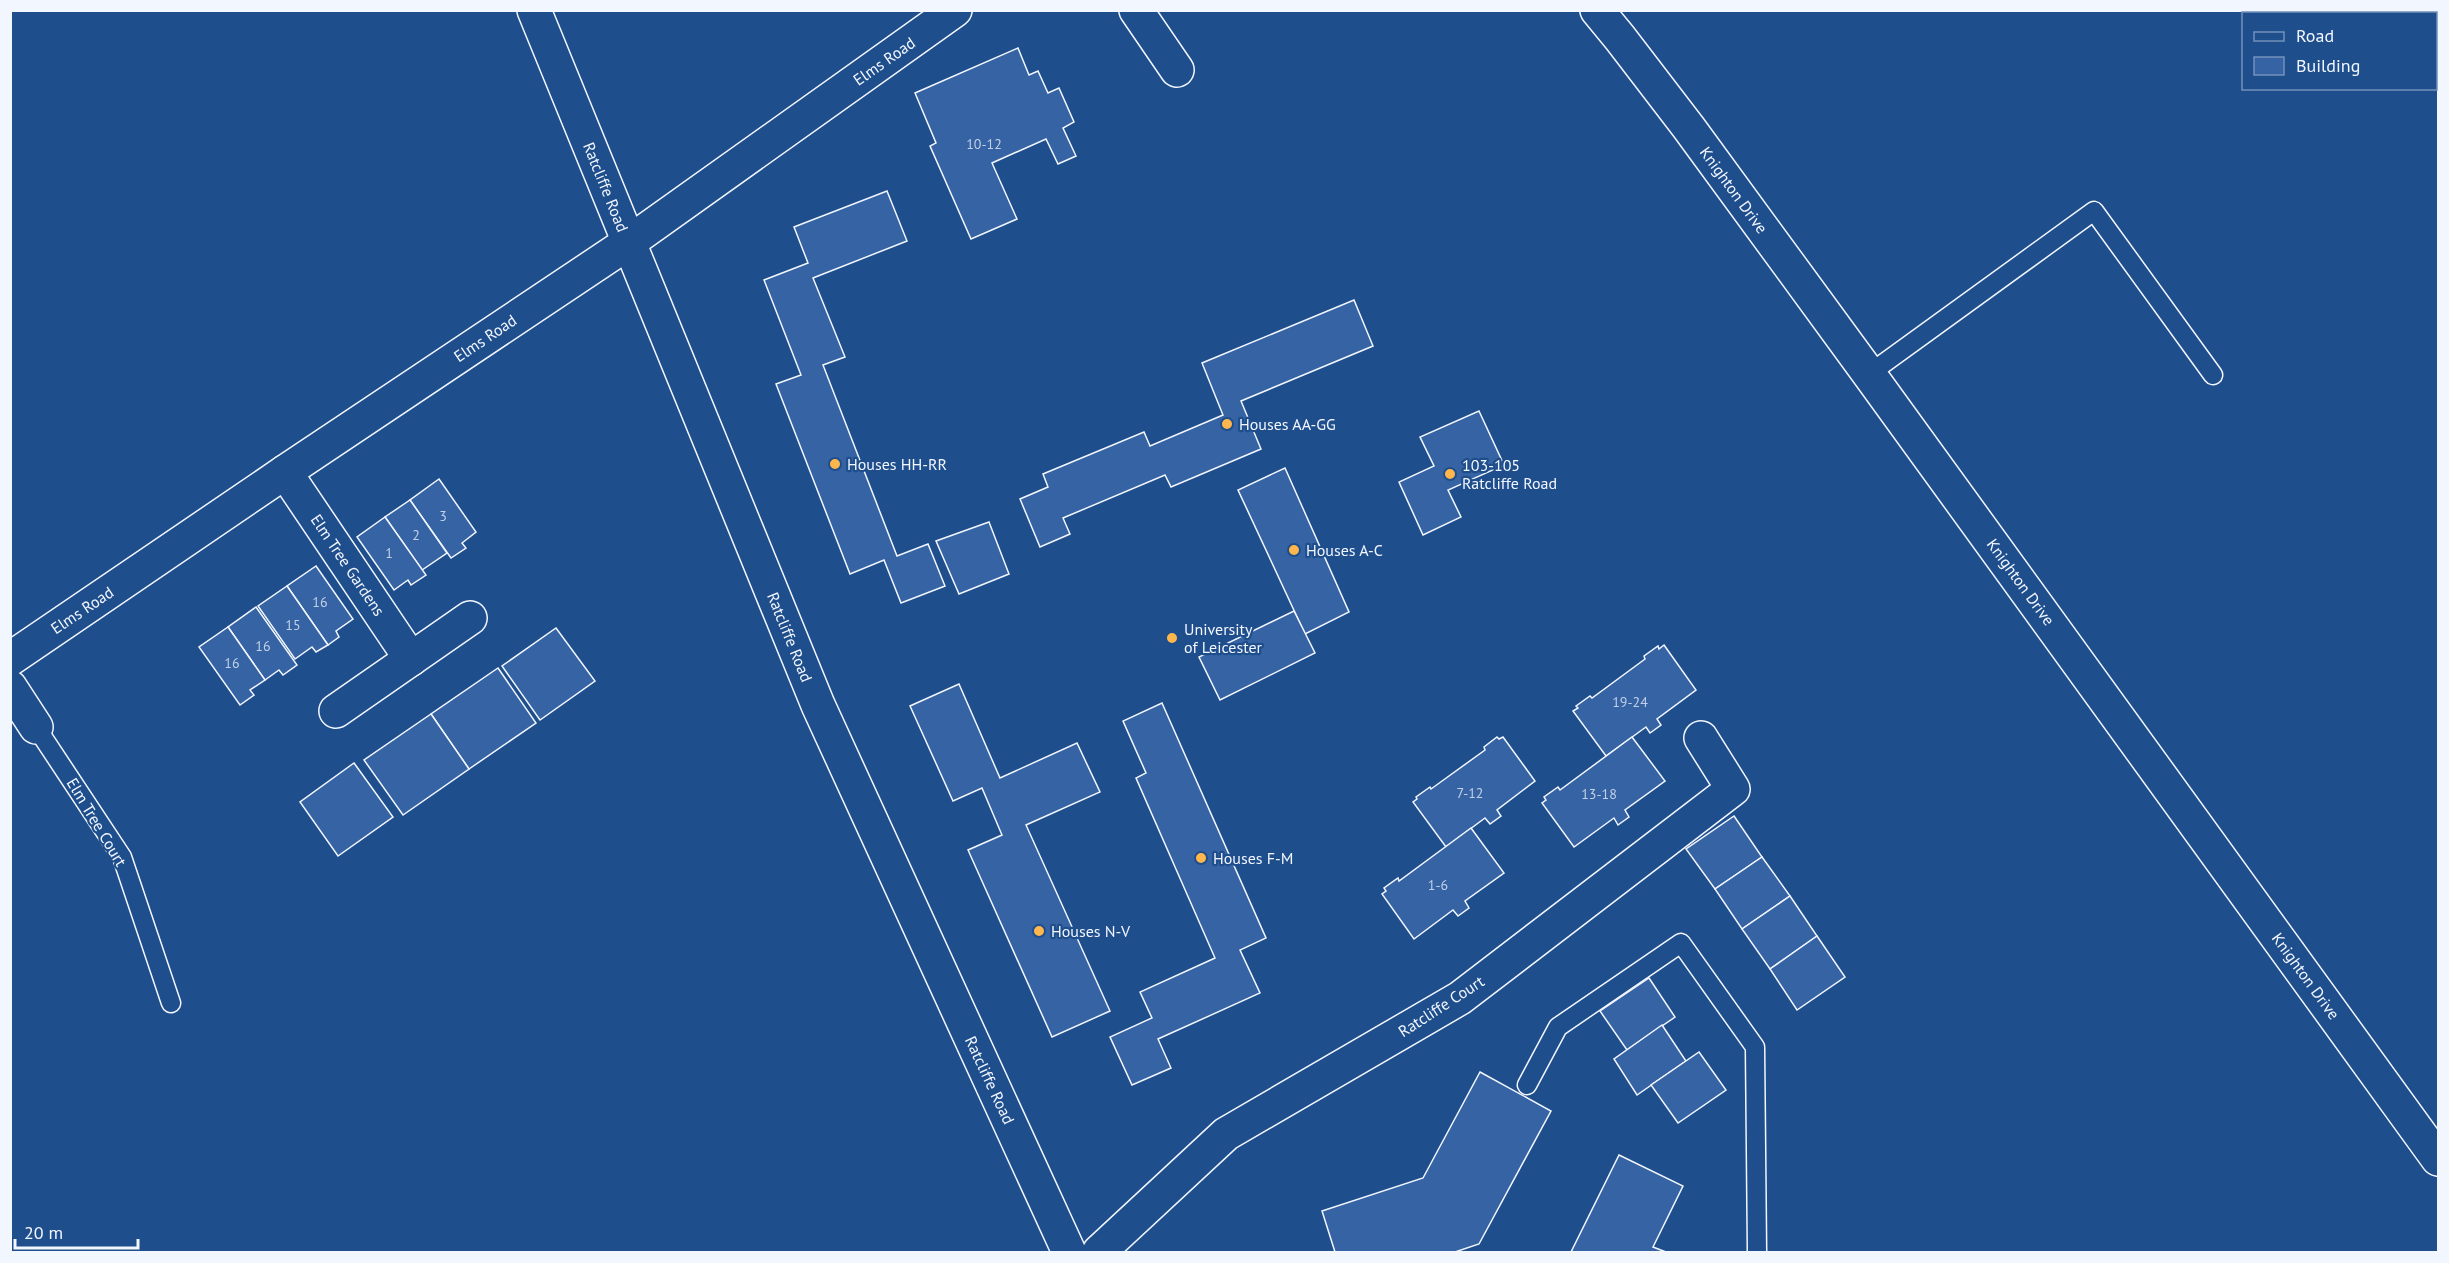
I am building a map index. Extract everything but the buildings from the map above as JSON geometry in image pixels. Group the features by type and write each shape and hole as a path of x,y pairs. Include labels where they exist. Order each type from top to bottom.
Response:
{"street":[{"name":"Ratcliffe Road","path":"534,10 818,705 1069,1252"},
{"name":"Elms Road","path":"10,659 628,243 955,10"},
{"path":"1136,10 1177,70"},
{"name":"Knighton Drive","path":"1597,10 1689,128 2439,1158"},
{"name":"Elm Tree Gardens","path":"285,472 411,659"},
{"path":"336,711 470,618"},
{"name":"Elm Tree Court","path":"10,687 36,727"},
{"name":"Ratcliffe Court","path":"1099,1252 1226,1134 1460,998 1733,789 1701,738"}],"lane":[{"path":"1869,374 2094,211 2213,375"},
{"name":"Elm Tree Court","path":"36,727 122,857 171,1003"},
{"path":"1527,1085 1558,1026 1681,943 1755,1047 1757,1252"}],"place":[{"name":"Houses AA-GG","path":"1227,424"},
{"name":"Houses HH-RR","path":"835,464"},
{"name":"103-105 Ratcliffe Road","path":"1450,474"},
{"name":"Houses A-C","path":"1294,550"},
{"name":"University of Leicester","path":"1172,638"},
{"name":"Houses F-M","path":"1201,858"},
{"name":"Houses N-V","path":"1039,931"}]}
